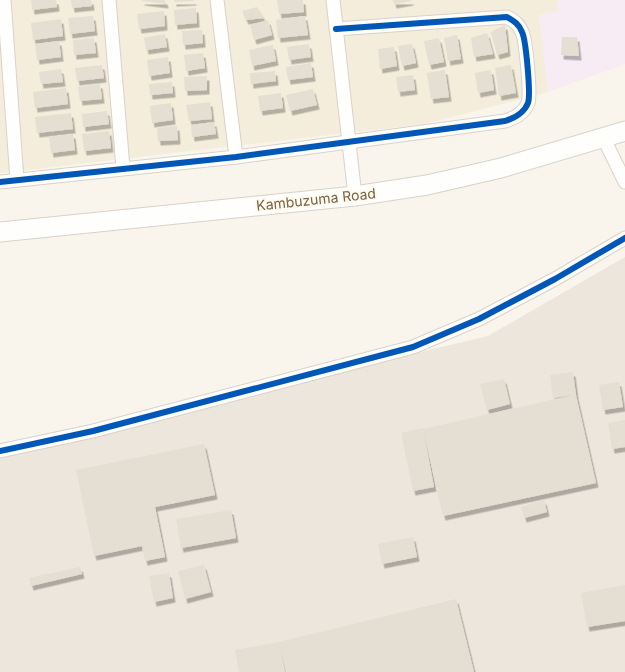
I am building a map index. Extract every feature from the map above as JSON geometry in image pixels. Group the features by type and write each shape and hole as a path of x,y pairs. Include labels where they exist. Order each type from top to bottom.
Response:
{"main road":[{"name":"Kambuzuma Road","path":"0,232 355,196 427,185 463,177 604,139 625,131"}],"street":[{"path":"4,0 17,180"},
{"path":"108,0 124,168"},
{"path":"217,0 236,157"},
{"path":"333,0 355,196"},
{"path":"0,182 236,157 350,143 505,121 516,118 529,102 527,64 523,32 516,21 507,17 336,29"},
{"path":"604,139 625,182"},
{"path":"0,451 93,431 413,347 479,319 555,279 625,238"}],"shaded area":[{"path":"0,0 557,0 558,11 539,15 548,92 425,124 0,173"},
{"path":"557,0 625,0 625,64 548,92 539,15 558,11"},
{"path":"625,257 625,672 0,672 0,451 488,336"}],"building":[{"path":"31,0 56,0 57,7 32,10"},
{"path":"71,0 91,0 92,6 72,8"},
{"path":"165,0 166,4 142,1"},
{"path":"174,0 194,0 194,1 174,2"},
{"path":"277,0 303,0 304,12 279,14"},
{"path":"393,0 411,0 411,1 394,4"},
{"path":"257,7 264,18 246,20 242,11"},
{"path":"196,8 197,23 175,25 174,10"},
{"path":"164,11 165,26 139,29 137,14"},
{"path":"93,16 95,31 70,34 68,18"},
{"path":"305,16 308,35 278,38 276,20"},
{"path":"61,19 63,36 33,40 31,23"},
{"path":"268,20 272,35 254,40 250,25"},
{"path":"505,25 508,52 497,55 491,32"},
{"path":"202,30 203,43 183,45 182,31"},
{"path":"487,33 493,54 474,57 471,38"},
{"path":"165,34 167,47 146,50 144,38"},
{"path":"457,35 461,59 448,61 444,38"},
{"path":"562,37 577,37 579,56 561,55"},
{"path":"94,38 96,53 74,55 73,40"},
{"path":"439,38 444,62 429,65 424,41"},
{"path":"59,41 61,57 37,60 35,44"},
{"path":"309,44 311,57 289,60 287,47"},
{"path":"412,44 416,63 402,66 398,46"},
{"path":"273,45 276,61 252,66 249,50"},
{"path":"394,47 397,66 380,69 378,49"},
{"path":"203,53 205,68 186,71 184,55"},
{"path":"168,57 170,73 149,76 147,60"},
{"path":"311,63 313,77 288,80 286,67"},
{"path":"102,65 104,78 77,81 75,68"},
{"path":"511,65 516,93 499,96 495,68"},
{"path":"61,69 63,82 41,84 39,72"},
{"path":"445,70 449,97 431,99 427,73"},
{"path":"491,70 494,90 478,93 475,73"},
{"path":"275,71 276,81 251,84 250,73"},
{"path":"413,75 415,90 398,92 396,77"},
{"path":"207,76 207,90 185,91 184,77"},
{"path":"172,82 173,93 150,95 149,84"},
{"path":"100,84 102,99 80,101 78,87"},
{"path":"66,88 68,104 35,108 33,92"},
{"path":"313,89 317,105 290,111 286,95"},
{"path":"281,93 283,108 260,111 258,96"},
{"path":"210,102 212,119 189,121 186,105"},
{"path":"171,103 173,120 152,123 150,106"},
{"path":"107,111 109,124 83,127 82,114"},
{"path":"71,113 73,129 37,133 35,117"},
{"path":"214,122 216,134 192,137 191,125"},
{"path":"177,126 178,140 158,141 157,128"},
{"path":"109,131 111,148 84,151 82,134"},
{"path":"73,134 75,150 51,153 49,137"},
{"path":"573,372 576,395 596,483 443,516 423,429 573,395 553,398 550,375"},
{"path":"504,379 510,404 487,410 480,384"},
{"path":"619,382 623,407 603,410 599,385"},
{"path":"625,420 625,447 612,449 608,423"},
{"path":"423,428 434,487 413,491 401,433"},
{"path":"204,444 215,495 155,507 165,557 145,561 142,546 94,556 76,470"},
{"path":"544,500 547,512 524,518 521,507"},
{"path":"231,510 236,538 181,548 176,519"},
{"path":"413,537 417,557 382,564 378,544"},
{"path":"204,565 211,592 185,599 178,571"},
{"path":"80,567 82,574 31,586 29,578"},
{"path":"169,573 173,598 154,602 149,576"},
{"path":"625,585 625,621 587,627 581,593"},
{"path":"456,599 474,672 286,672 281,649 285,672 239,672 235,650 279,642"}],"cycle path":[{"path":"0,182 236,157 505,121 519,115 528,103 528,79 524,37 518,25 507,17 336,29"},
{"path":"0,451 93,431 413,347 479,319 555,279 625,238"}]}
